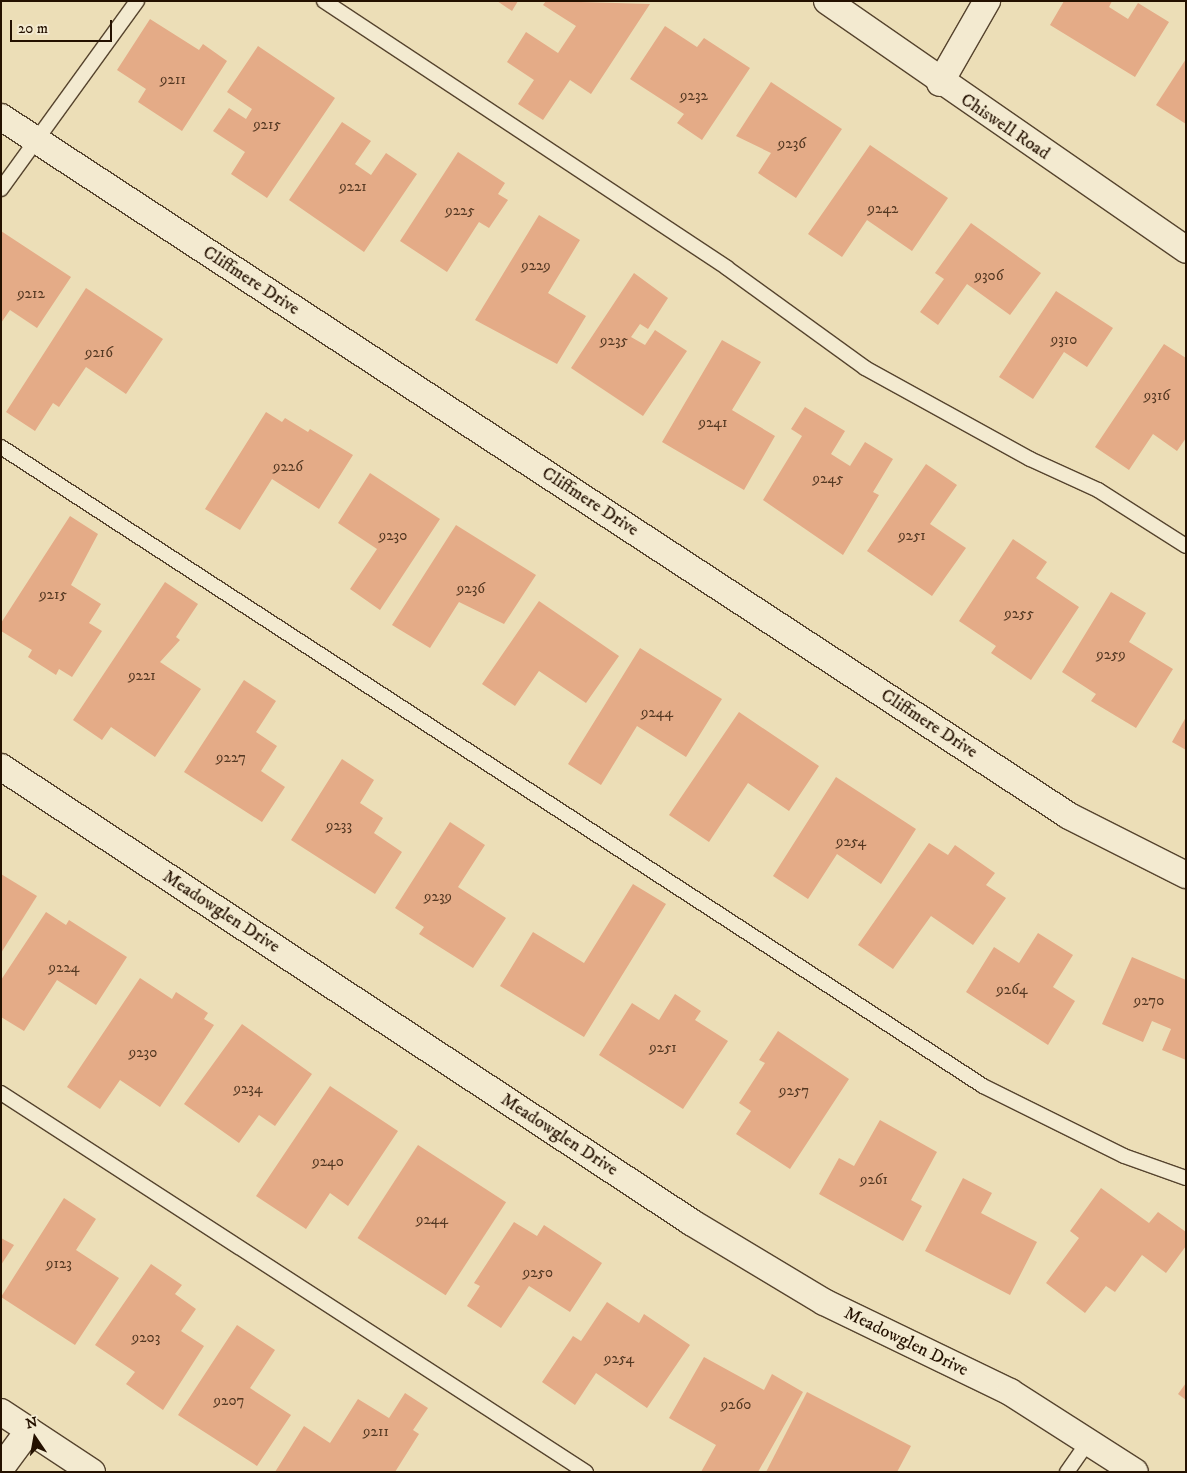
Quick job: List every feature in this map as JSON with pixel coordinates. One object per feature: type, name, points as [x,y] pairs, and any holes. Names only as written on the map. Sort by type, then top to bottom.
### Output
[{"type":"street","points":[[940,83],[987,1]]},
{"type":"street","name":"Chiswell Road","points":[[832,3],[940,83],[1186,250]]},
{"type":"street","name":"Cliffmere Drive","points":[[1,117],[1069,816],[1186,875]]},
{"type":"street","name":"Meadowglen Drive","points":[[1,767],[691,1222],[824,1302],[1010,1392],[1089,1440],[1135,1472]]},
{"type":"street","points":[[1,1412],[92,1472]]},
{"type":"street","points":[[1,1468],[29,1430]]},
{"type":"lane","points":[[1,188],[137,1]]},
{"type":"lane","points":[[324,1],[727,268],[865,368],[1030,459],[1098,490],[1186,546]]},
{"type":"lane","points":[[1,447],[983,1086],[1124,1156],[1186,1178]]},
{"type":"lane","points":[[1,1093],[586,1472]]},
{"type":"lane","points":[[1067,1472],[1089,1440]]},
{"type":"building","points":[[497,1],[518,1],[512,11]]},
{"type":"building","points":[[546,1],[650,4],[591,94],[570,80],[543,120],[518,104],[534,80],[507,62],[526,32],[558,53],[576,26],[543,5]]},
{"type":"building","points":[[1064,1],[1112,1],[1109,7],[1128,19],[1138,3],[1169,22],[1135,77],[1050,25]]},
{"type":"building","points":[[150,19],[199,50],[203,44],[227,61],[182,131],[138,102],[146,89],[117,70]]},
{"type":"building","points":[[665,26],[697,47],[704,38],[750,68],[702,140],[677,123],[684,114],[630,79]]},
{"type":"building","points":[[258,46],[335,98],[267,198],[231,174],[245,152],[213,131],[229,108],[246,119],[252,109],[227,92]]},
{"type":"building","points":[[1186,59],[1186,124],[1156,105]]},
{"type":"building","points":[[771,82],[842,129],[796,198],[758,173],[771,153],[736,136]]},
{"type":"building","points":[[342,122],[371,141],[355,164],[371,175],[386,153],[417,174],[364,252],[289,200]]},
{"type":"building","points":[[870,145],[948,198],[912,251],[867,220],[842,257],[808,234]]},
{"type":"building","points":[[458,152],[505,183],[498,194],[508,200],[489,228],[479,222],[447,272],[400,241]]},
{"type":"building","points":[[539,215],[580,240],[548,293],[586,316],[557,364],[475,320]]},
{"type":"building","points":[[971,223],[1041,273],[1010,315],[967,284],[938,325],[920,312],[944,279],[935,273]]},
{"type":"building","points":[[1,231],[71,277],[37,328],[10,310],[1,323]]},
{"type":"building","points":[[634,273],[668,298],[648,329],[640,324],[631,337],[645,345],[655,330],[687,351],[643,416],[571,368]]},
{"type":"building","points":[[86,288],[163,339],[126,394],[86,367],[59,407],[53,403],[35,431],[6,412]]},
{"type":"building","points":[[1056,291],[1113,328],[1087,367],[1064,352],[1033,399],[999,377]]},
{"type":"building","points":[[722,340],[761,362],[732,410],[775,436],[744,490],[662,442]]},
{"type":"building","points":[[1164,344],[1186,358],[1186,438],[1177,451],[1153,434],[1129,470],[1095,447]]},
{"type":"building","points":[[805,407],[845,431],[831,454],[850,466],[865,442],[893,459],[873,492],[879,495],[843,555],[763,500],[802,436],[791,429]]},
{"type":"building","points":[[266,412],[282,422],[285,418],[308,432],[310,429],[353,455],[319,509],[272,479],[240,530],[205,509]]},
{"type":"building","points":[[926,464],[957,485],[930,524],[966,548],[932,596],[867,551]]},
{"type":"building","points":[[370,473],[440,519],[380,610],[350,589],[377,549],[338,523]]},
{"type":"building","points":[[70,516],[98,534],[71,585],[101,604],[89,623],[102,631],[72,677],[59,669],[56,675],[28,657],[32,650],[1,631],[1,623]]},
{"type":"building","points":[[456,525],[536,575],[504,624],[459,602],[430,648],[392,625]]},
{"type":"building","points":[[1013,539],[1047,562],[1036,578],[1079,607],[1031,680],[991,653],[996,646],[959,621]]},
{"type":"building","points":[[165,582],[198,604],[176,637],[180,640],[160,662],[201,689],[155,757],[111,727],[102,740],[73,720]]},
{"type":"building","points":[[1111,592],[1146,613],[1129,642],[1173,669],[1136,728],[1091,701],[1096,694],[1062,672]]},
{"type":"building","points":[[539,601],[619,656],[586,703],[539,671],[515,706],[482,684]]},
{"type":"building","points":[[640,648],[722,699],[686,757],[637,726],[601,785],[568,764]]},
{"type":"building","points":[[244,680],[276,701],[256,732],[277,746],[261,771],[285,787],[262,822],[184,772]]},
{"type":"building","points":[[739,712],[819,766],[789,811],[748,783],[709,842],[669,815]]},
{"type":"building","points":[[1186,717],[1186,750],[1172,742]]},
{"type":"building","points":[[342,759],[374,780],[360,803],[383,818],[374,833],[402,852],[375,894],[291,840]]},
{"type":"building","points":[[836,777],[916,829],[881,884],[837,854],[808,899],[773,876]]},
{"type":"building","points":[[450,822],[485,845],[458,887],[506,918],[473,968],[419,934],[424,927],[395,908]]},
{"type":"building","points":[[929,843],[948,855],[955,845],[995,873],[986,885],[1006,898],[973,945],[931,916],[893,969],[858,945]]},
{"type":"building","points":[[1,874],[37,896],[1,953]]},
{"type":"building","points":[[633,884],[666,904],[584,1037],[500,986],[533,932],[584,963]]},
{"type":"building","points":[[46,912],[66,925],[69,920],[127,957],[96,1005],[57,980],[24,1031],[1,1017],[1,980]]},
{"type":"building","points":[[1038,933],[1073,955],[1053,987],[1075,1001],[1048,1045],[966,992],[994,947],[1019,963]]},
{"type":"building","points":[[1132,957],[1186,980],[1186,1060],[1162,1050],[1171,1029],[1152,1021],[1143,1042],[1102,1024]]},
{"type":"building","points":[[140,978],[172,999],[176,992],[208,1013],[204,1019],[214,1025],[160,1107],[120,1080],[100,1109],[67,1087]]},
{"type":"building","points":[[675,994],[701,1011],[695,1020],[728,1041],[683,1109],[599,1055],[632,1003],[659,1020]]},
{"type":"building","points":[[242,1024],[312,1074],[275,1126],[259,1115],[239,1143],[184,1104]]},
{"type":"building","points":[[778,1031],[849,1079],[790,1169],[736,1134],[751,1111],[739,1103],[765,1063],[759,1060]]},
{"type":"building","points":[[330,1086],[398,1131],[348,1206],[330,1193],[306,1229],[256,1196]]},
{"type":"building","points":[[880,1120],[937,1152],[911,1200],[922,1206],[903,1241],[819,1194],[839,1158],[854,1166]]},
{"type":"building","points":[[418,1145],[506,1202],[446,1295],[358,1238]]},
{"type":"building","points":[[963,1178],[992,1193],[981,1213],[1037,1242],[1010,1295],[925,1251]]},
{"type":"building","points":[[1101,1188],[1149,1223],[1158,1212],[1186,1232],[1186,1246],[1166,1273],[1142,1255],[1115,1292],[1106,1286],[1085,1313],[1046,1283],[1079,1238],[1070,1231]]},
{"type":"building","points":[[64,1198],[96,1219],[76,1250],[119,1278],[75,1345],[1,1297]]},
{"type":"building","points":[[514,1222],[537,1236],[544,1225],[602,1263],[570,1312],[529,1286],[501,1328],[467,1306],[480,1286],[474,1283]]},
{"type":"building","points":[[1,1238],[14,1245],[1,1265]]},
{"type":"building","points":[[151,1264],[182,1285],[175,1294],[196,1309],[181,1331],[204,1346],[163,1410],[126,1384],[135,1372],[95,1345]]},
{"type":"building","points":[[607,1302],[639,1323],[644,1314],[690,1345],[647,1408],[596,1373],[575,1405],[542,1382],[573,1336],[581,1341]]},
{"type":"building","points":[[237,1325],[275,1350],[250,1388],[291,1415],[257,1466],[178,1415]]},
{"type":"building","points":[[704,1357],[764,1390],[772,1374],[803,1392],[758,1472],[701,1472],[716,1445],[669,1418]]},
{"type":"building","points":[[1186,1383],[1186,1400],[1178,1394]]},
{"type":"building","points":[[807,1392],[911,1446],[897,1472],[766,1472]]},
{"type":"building","points":[[405,1393],[428,1408],[413,1430],[419,1434],[395,1472],[275,1472],[304,1426],[330,1443],[358,1399],[389,1418]]}]
